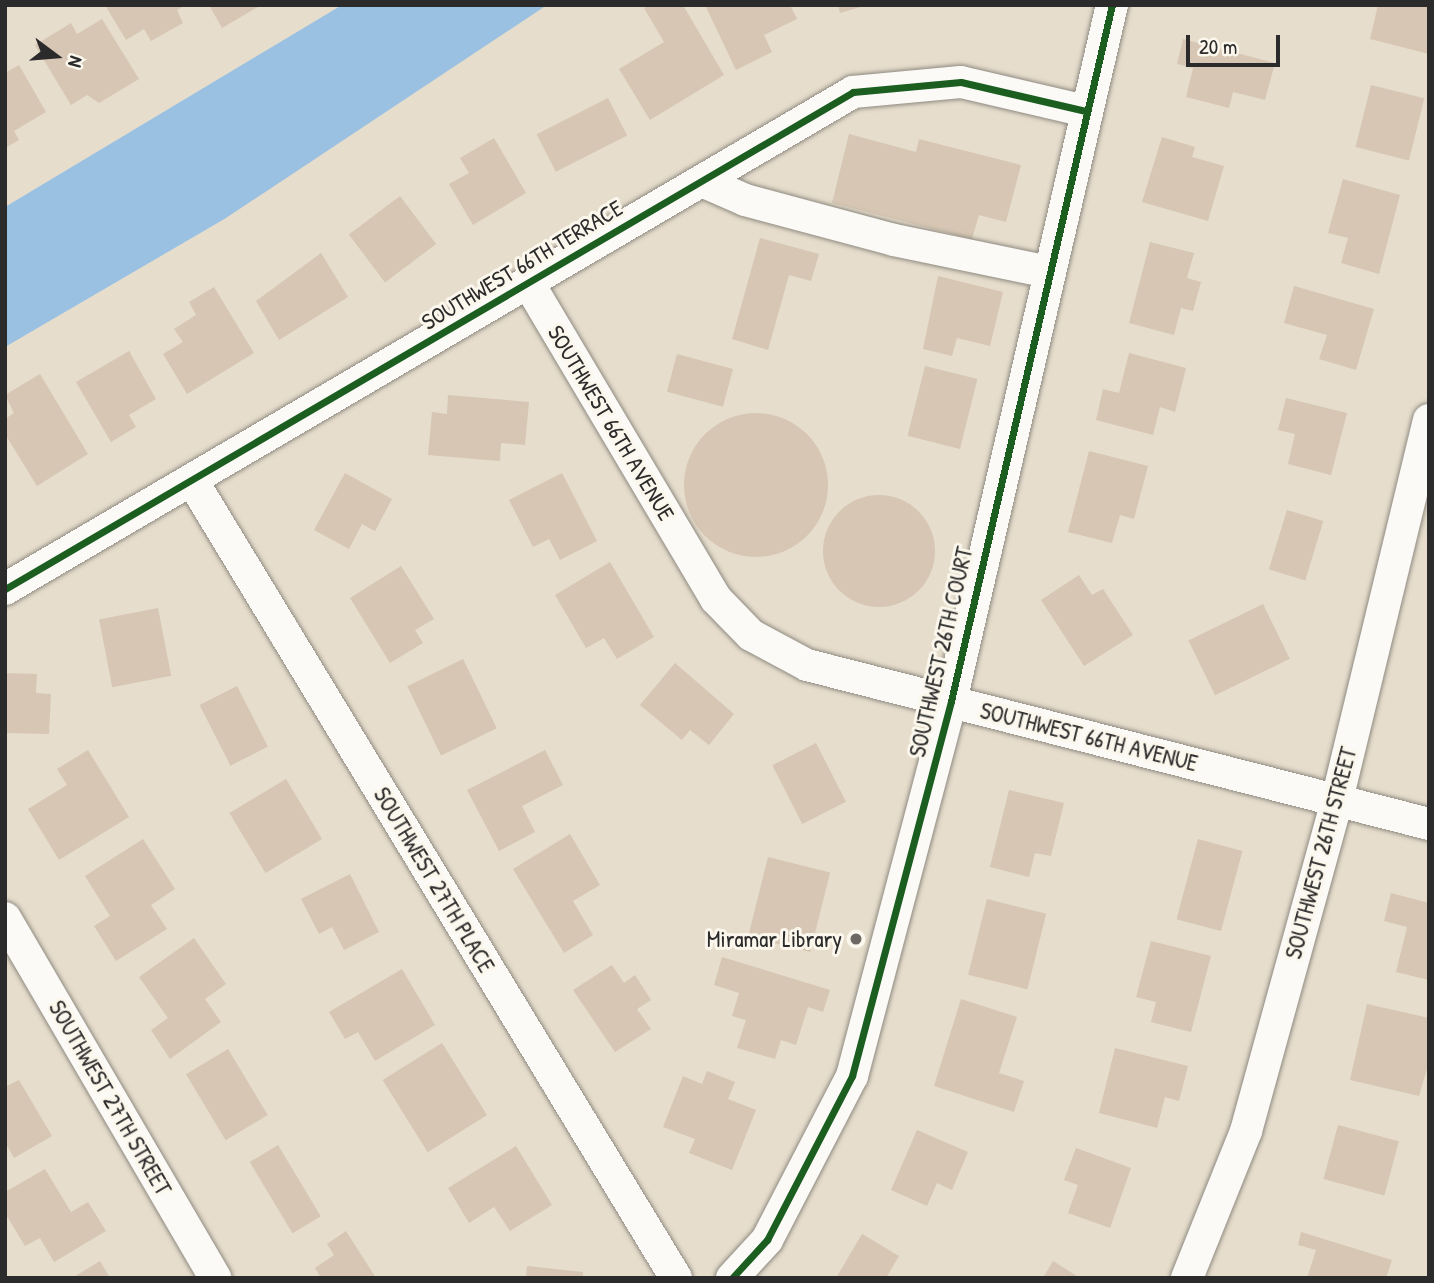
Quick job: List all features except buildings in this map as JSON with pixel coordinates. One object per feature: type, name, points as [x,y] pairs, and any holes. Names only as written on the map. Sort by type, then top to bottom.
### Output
[{"type":"street","name":"SOUTHWEST 26TH COURT","points":[[732,1278],[767,1240],[852,1076],[951,701],[1112,5]]},
{"type":"street","name":"SOUTHWEST 66TH TERRACE","points":[[5,589],[193,482],[853,92],[961,82],[1086,111]]},
{"type":"street","points":[[702,181],[745,200],[894,240],[1049,272]]},
{"type":"street","name":"SOUTHWEST 66TH AVENUE","points":[[529,284],[716,599],[751,635],[807,665],[1429,824]]},
{"type":"street","name":"SOUTHWEST 26TH STREET","points":[[1187,1278],[1246,1131],[1337,800],[1429,420]]},
{"type":"street","name":"SOUTHWEST 27TH PLACE","points":[[193,482],[676,1278]]},
{"type":"street","name":"SOUTHWEST 27TH STREET","points":[[5,918],[215,1278]]},
{"type":"water","points":[[342,5],[547,5],[226,218],[5,347],[5,207]]},
{"type":"cycle path","points":[[732,1278],[767,1240],[852,1076],[951,701],[1112,5]]},
{"type":"cycle path","points":[[5,589],[853,92],[961,82],[1086,111]]},
{"type":"place","name":"Miramar Library","points":[[856,939]]}]
